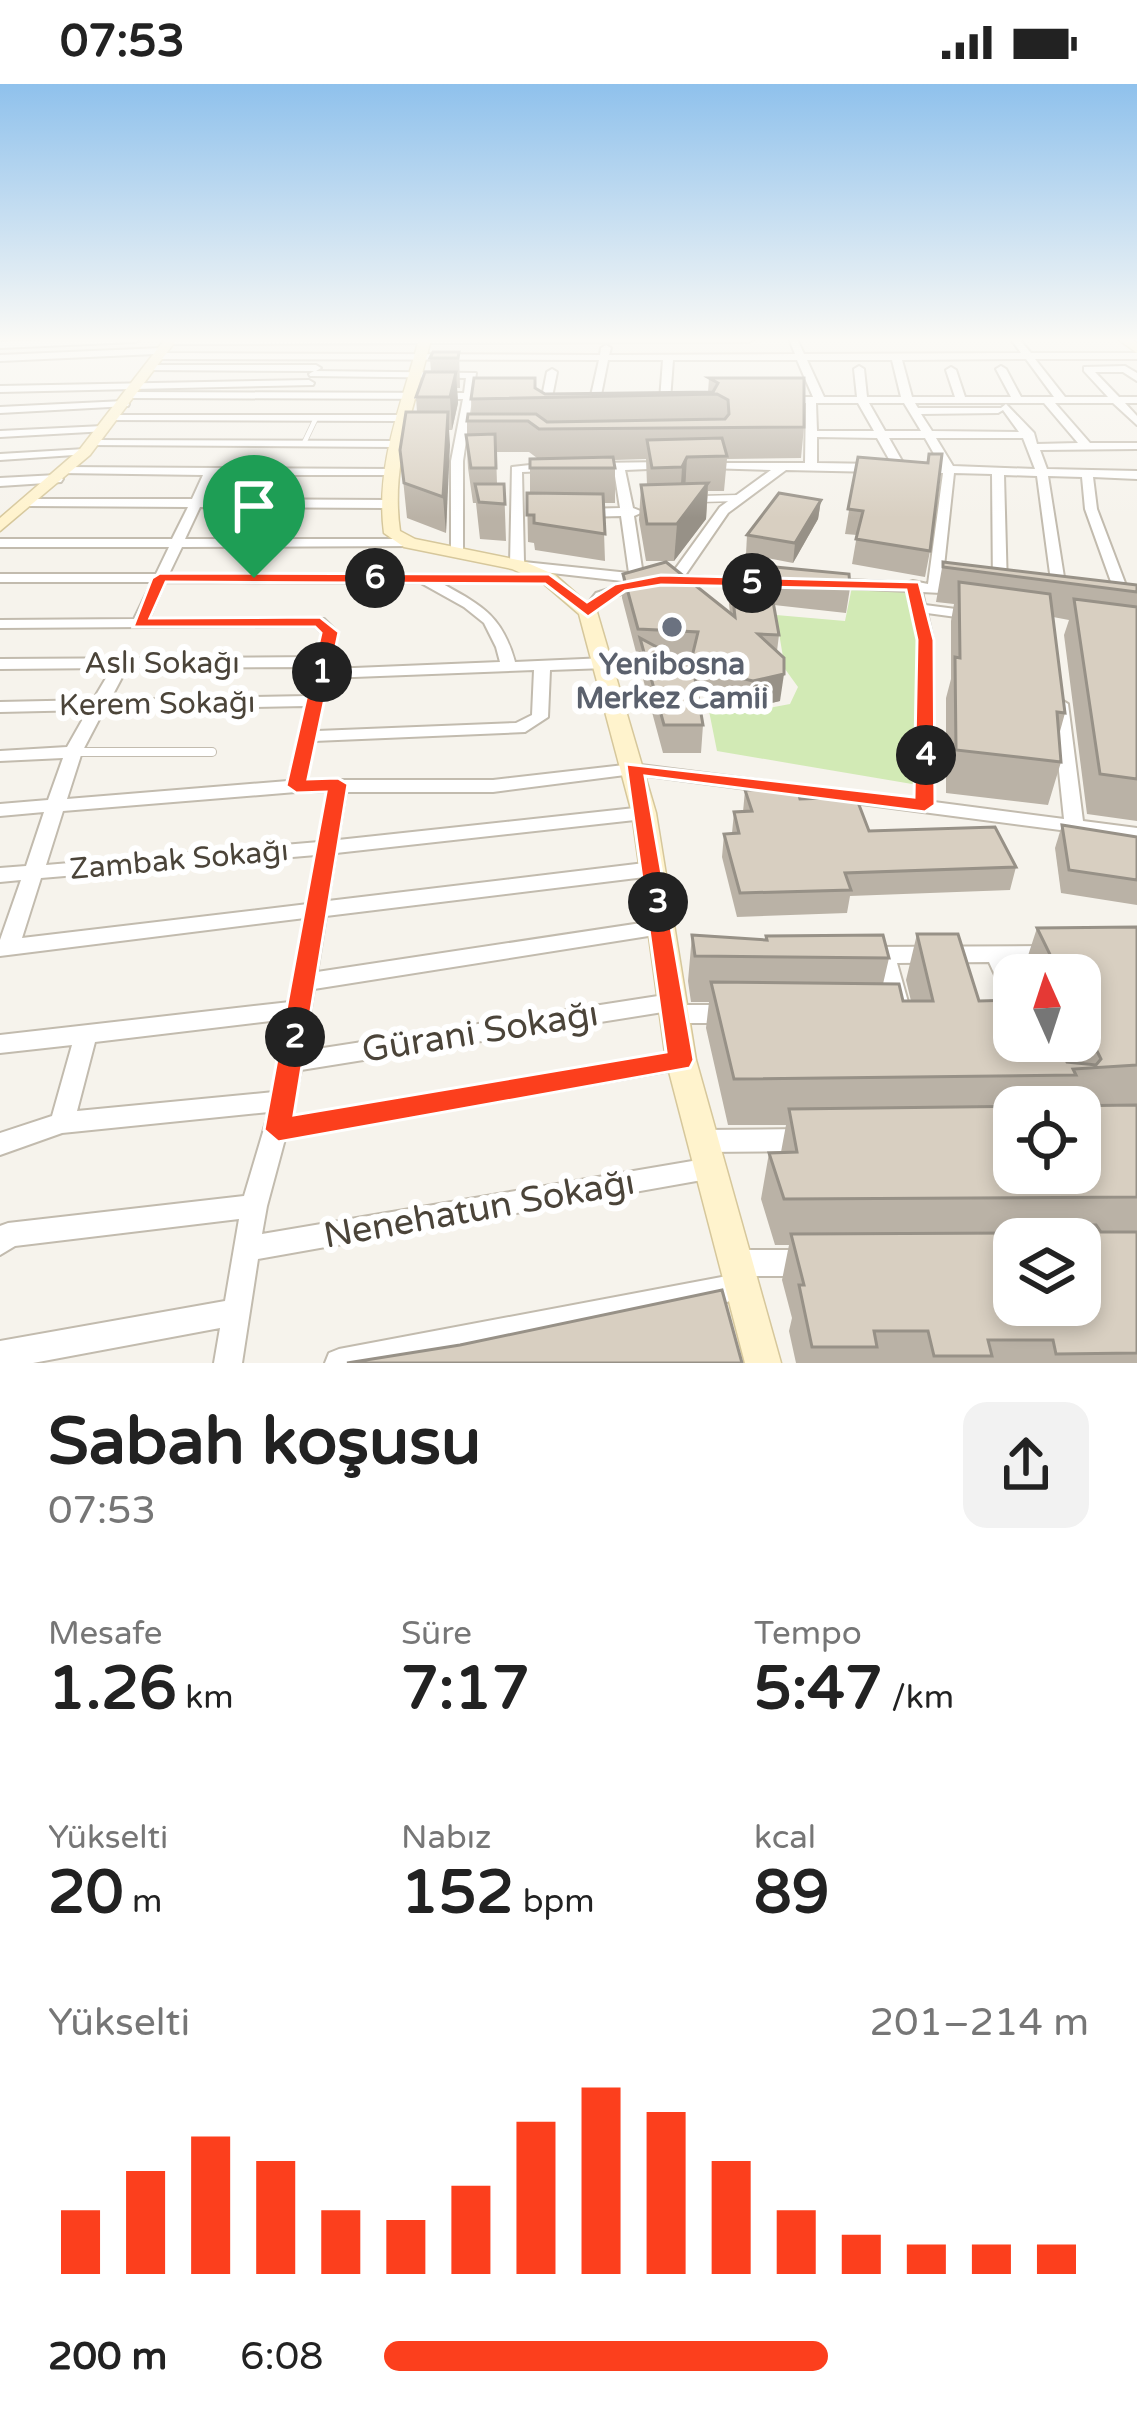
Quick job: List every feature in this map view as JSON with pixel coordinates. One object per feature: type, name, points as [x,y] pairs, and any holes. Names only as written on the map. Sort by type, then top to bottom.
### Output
[{"type":"main road","points":[[0,526],[61,475],[127,399]]},
{"type":"main road","points":[[409,399],[388,472],[386,504],[392,533],[410,543],[517,566],[549,579],[588,612],[606,663],[644,813],[661,927],[674,955],[672,1008],[681,1060],[763,1363]]},
{"type":"street","points":[[0,410],[40,399]]},
{"type":"street","points":[[0,434],[108,423],[316,418],[382,399]]},
{"type":"street","points":[[0,457],[88,447],[304,443],[394,399]]},
{"type":"street","points":[[458,553],[457,461],[468,399]]},
{"type":"street","points":[[474,399],[486,400]]},
{"type":"street","points":[[909,399],[949,469],[935,587]]},
{"type":"street","points":[[911,405],[961,399],[1007,402]]},
{"type":"street","points":[[1006,399],[1045,472],[1048,530],[1061,603]]},
{"type":"street","points":[[1046,399],[1086,446]]},
{"type":"street","points":[[523,400],[561,400]]},
{"type":"street","points":[[544,400],[547,451]]},
{"type":"street","points":[[578,400],[618,400]]},
{"type":"street","points":[[641,400],[685,400]]},
{"type":"street","points":[[769,400],[911,405],[1137,400]]},
{"type":"street","points":[[811,467],[815,400]]},
{"type":"street","points":[[862,400],[899,468]]},
{"type":"street","points":[[1112,400],[1137,422]]},
{"type":"street","points":[[545,416],[568,416]]},
{"type":"street","points":[[811,434],[928,434],[1137,446]]},
{"type":"street","points":[[439,437],[481,437]]},
{"type":"street","points":[[718,443],[724,464]]},
{"type":"street","points":[[496,460],[515,464],[547,451],[619,467],[724,464],[1137,475]]},
{"type":"street","points":[[457,461],[476,460]]},
{"type":"street","points":[[515,464],[517,484],[510,512],[517,566],[661,580],[766,583]]},
{"type":"street","points":[[588,612],[601,596],[620,587],[661,580],[681,571],[724,510],[785,465]]},
{"type":"street","points":[[619,467],[637,578]]},
{"type":"street","points":[[0,482],[61,475],[211,471],[388,472]]},
{"type":"street","points":[[139,624],[211,471]]},
{"type":"street","points":[[998,471],[1000,595]]},
{"type":"street","points":[[1087,473],[1091,509],[1133,612],[1107,609]]},
{"type":"street","points":[[560,513],[580,498],[622,483]]},
{"type":"street","points":[[517,484],[538,484]]},
{"type":"street","points":[[580,498],[627,512],[646,512]]},
{"type":"street","points":[[0,511],[25,506],[386,504]]},
{"type":"street","points":[[686,505],[724,510]]},
{"type":"street","points":[[456,512],[473,511]]},
{"type":"street","points":[[510,512],[538,512]]},
{"type":"street","points":[[0,543],[410,543]]},
{"type":"street","points":[[347,578],[358,545]]},
{"type":"street","points":[[0,578],[549,579]]},
{"type":"street","points":[[422,578],[488,616],[501,629],[508,667]]},
{"type":"street","points":[[808,584],[914,585],[1020,598]]},
{"type":"street","points":[[914,585],[926,640],[925,805]]},
{"type":"street","points":[[1041,600],[1084,606]]},
{"type":"street","points":[[918,608],[985,617]]},
{"type":"street","points":[[0,624],[320,622],[330,632],[296,786]]},
{"type":"street","name":"Aslı Sokağı","points":[[0,664],[322,668],[606,663]]},
{"type":"street","points":[[122,664],[73,752],[4,948],[653,869]]},
{"type":"street","points":[[308,736],[519,728],[540,717],[542,665]]},
{"type":"street","points":[[1059,692],[1074,826]]},
{"type":"street","name":"Kerem Sokağı","points":[[0,706],[315,701]]},
{"type":"street","points":[[0,756],[73,752]]},
{"type":"street","points":[[0,810],[296,786],[493,786],[633,769],[1137,834]]},
{"type":"street","points":[[228,1363],[254,1206],[284,1101],[338,784]]},
{"type":"street","name":"Zambak Sokağı","points":[[0,875],[327,848],[644,813]]},
{"type":"street","points":[[305,982],[661,927]]},
{"type":"street","points":[[841,955],[993,955]]},
{"type":"street","points":[[881,1018],[898,1007],[885,955]]},
{"type":"street","name":"Gürani Sokağı","points":[[289,1063],[672,1008],[761,1014]]},
{"type":"street","points":[[0,1044],[301,1010]]},
{"type":"street","points":[[62,1123],[86,1035]]},
{"type":"street","points":[[278,1130],[681,1060]]},
{"type":"street","points":[[0,1144],[20,1142],[62,1123],[284,1101]]},
{"type":"street","points":[[703,1141],[822,1140]]},
{"type":"street","name":"Nenehatun Sokağı","points":[[247,1249],[710,1169]]},
{"type":"street","points":[[0,1243],[8,1234],[254,1206]]},
{"type":"street","points":[[339,1363],[738,1275],[828,1262]]},
{"type":"street","points":[[0,1354],[236,1312]]},
{"type":"lane","points":[[304,443],[316,418]]},
{"type":"lane","points":[[686,505],[739,497]]},
{"type":"lane","points":[[73,752],[212,752]]},
{"type":"green space","points":[[852,587],[907,589],[917,639],[918,785],[717,751],[707,701],[758,710],[790,704],[798,687],[785,669],[776,615],[845,621]]},
{"type":"building","points":[[804,399],[804,427],[539,429],[528,421],[467,421],[468,414],[536,414],[547,422],[725,419],[728,400]]},
{"type":"building","points":[[406,412],[448,412],[443,497],[404,483],[400,450]]},
{"type":"building","points":[[495,434],[496,468],[471,468],[466,435]]},
{"type":"building","points":[[722,438],[727,456],[687,457],[682,467],[652,468],[647,440]]},
{"type":"building","points":[[929,454],[942,454],[930,551],[856,539],[863,511],[848,509],[858,457],[928,463]]},
{"type":"building","points":[[613,457],[615,468],[530,468],[530,459]]},
{"type":"building","points":[[708,483],[677,524],[647,524],[641,485]]},
{"type":"building","points":[[475,484],[504,484],[505,504],[479,502]]},
{"type":"building","points":[[527,493],[603,494],[605,534],[534,523],[534,515],[527,515]]},
{"type":"building","points":[[779,493],[821,500],[795,543],[747,535]]},
{"type":"building","points":[[666,562],[735,617],[730,571],[764,571],[764,566],[849,574],[850,588],[769,579],[779,635],[758,634],[784,658],[784,674],[753,681],[693,667],[703,725],[664,725],[640,638],[690,665],[698,632],[638,629],[623,574]]},
{"type":"building","points":[[943,562],[1137,585],[1137,592],[943,567]]},
{"type":"building","points":[[959,582],[1050,594],[1065,713],[1057,712],[1061,762],[956,750]]},
{"type":"building","points":[[1074,599],[1137,607],[1137,779],[1100,774]]},
{"type":"building","points":[[797,788],[800,799],[856,797],[869,831],[995,827],[1016,867],[845,873],[851,890],[740,893],[724,834],[739,833],[734,812],[752,811],[745,790]]},
{"type":"building","points":[[1062,825],[1137,837],[1137,880],[1069,870]]},
{"type":"building","points":[[1137,927],[1137,1065],[1073,1069],[1076,1075],[734,1079],[711,982],[899,984],[903,1001],[933,1001],[917,934],[958,934],[979,1001],[993,1001],[993,1062],[1096,1065],[1101,1062],[1101,954],[1050,954],[1037,928]]},
{"type":"building","points":[[692,935],[767,940],[766,936],[883,935],[889,958],[695,956]]},
{"type":"building","points":[[1101,1105],[1137,1105],[1137,1197],[784,1199],[769,1153],[797,1152],[789,1109],[993,1107],[993,1194],[1101,1194]]},
{"type":"building","points":[[1101,1232],[1137,1232],[1137,1353],[1056,1354],[1053,1340],[988,1340],[992,1356],[934,1356],[928,1331],[874,1331],[877,1347],[812,1347],[791,1234],[993,1233],[993,1326],[1101,1326]]},
{"type":"building","points":[[722,1290],[742,1363],[347,1363],[460,1345]]},
{"type":"place","name":"Yenibosna Merkez Camii","points":[[672,627]]},
{"type":"route","points":[[160,578],[254,578],[549,579],[588,612],[601,596],[620,587],[661,580],[914,585],[926,640],[925,805],[633,769],[644,813],[681,1060],[278,1130],[338,784],[296,786],[330,632],[320,622],[139,624],[160,578]]}]
